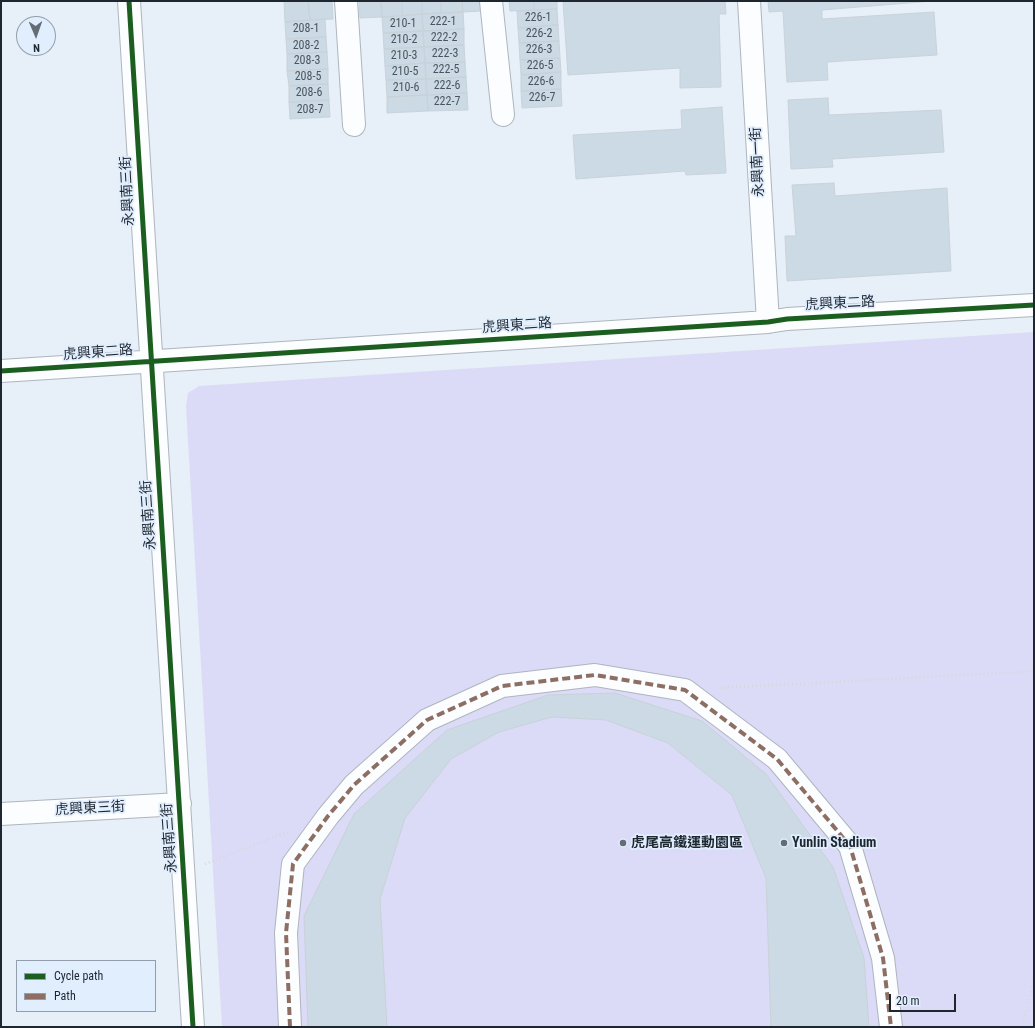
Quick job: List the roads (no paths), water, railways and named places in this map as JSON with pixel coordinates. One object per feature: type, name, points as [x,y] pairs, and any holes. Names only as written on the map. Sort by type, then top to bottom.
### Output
[{"type":"street","name":"永興南三街","points":[[129,1],[194,1027]]},
{"type":"street","points":[[346,1],[354,125]]},
{"type":"street","points":[[491,1],[503,115]]},
{"type":"street","name":"永興南一街","points":[[749,1],[768,322]]},
{"type":"street","name":"虎興東二路","points":[[1,371],[768,322],[787,319],[1034,305]]},
{"type":"street","points":[[290,1027],[286,933],[293,864],[328,816],[354,785],[427,720],[502,686],[595,675],[685,690],[776,759],[850,846],[883,958],[891,1027]]},
{"type":"street","name":"虎興東三街","points":[[1,814],[180,804]]},
{"type":"place","name":"虎尾高鐵運動園區","points":[[623,843]]},
{"type":"place","name":"Yunlin Stadium","points":[[784,843]]}]
